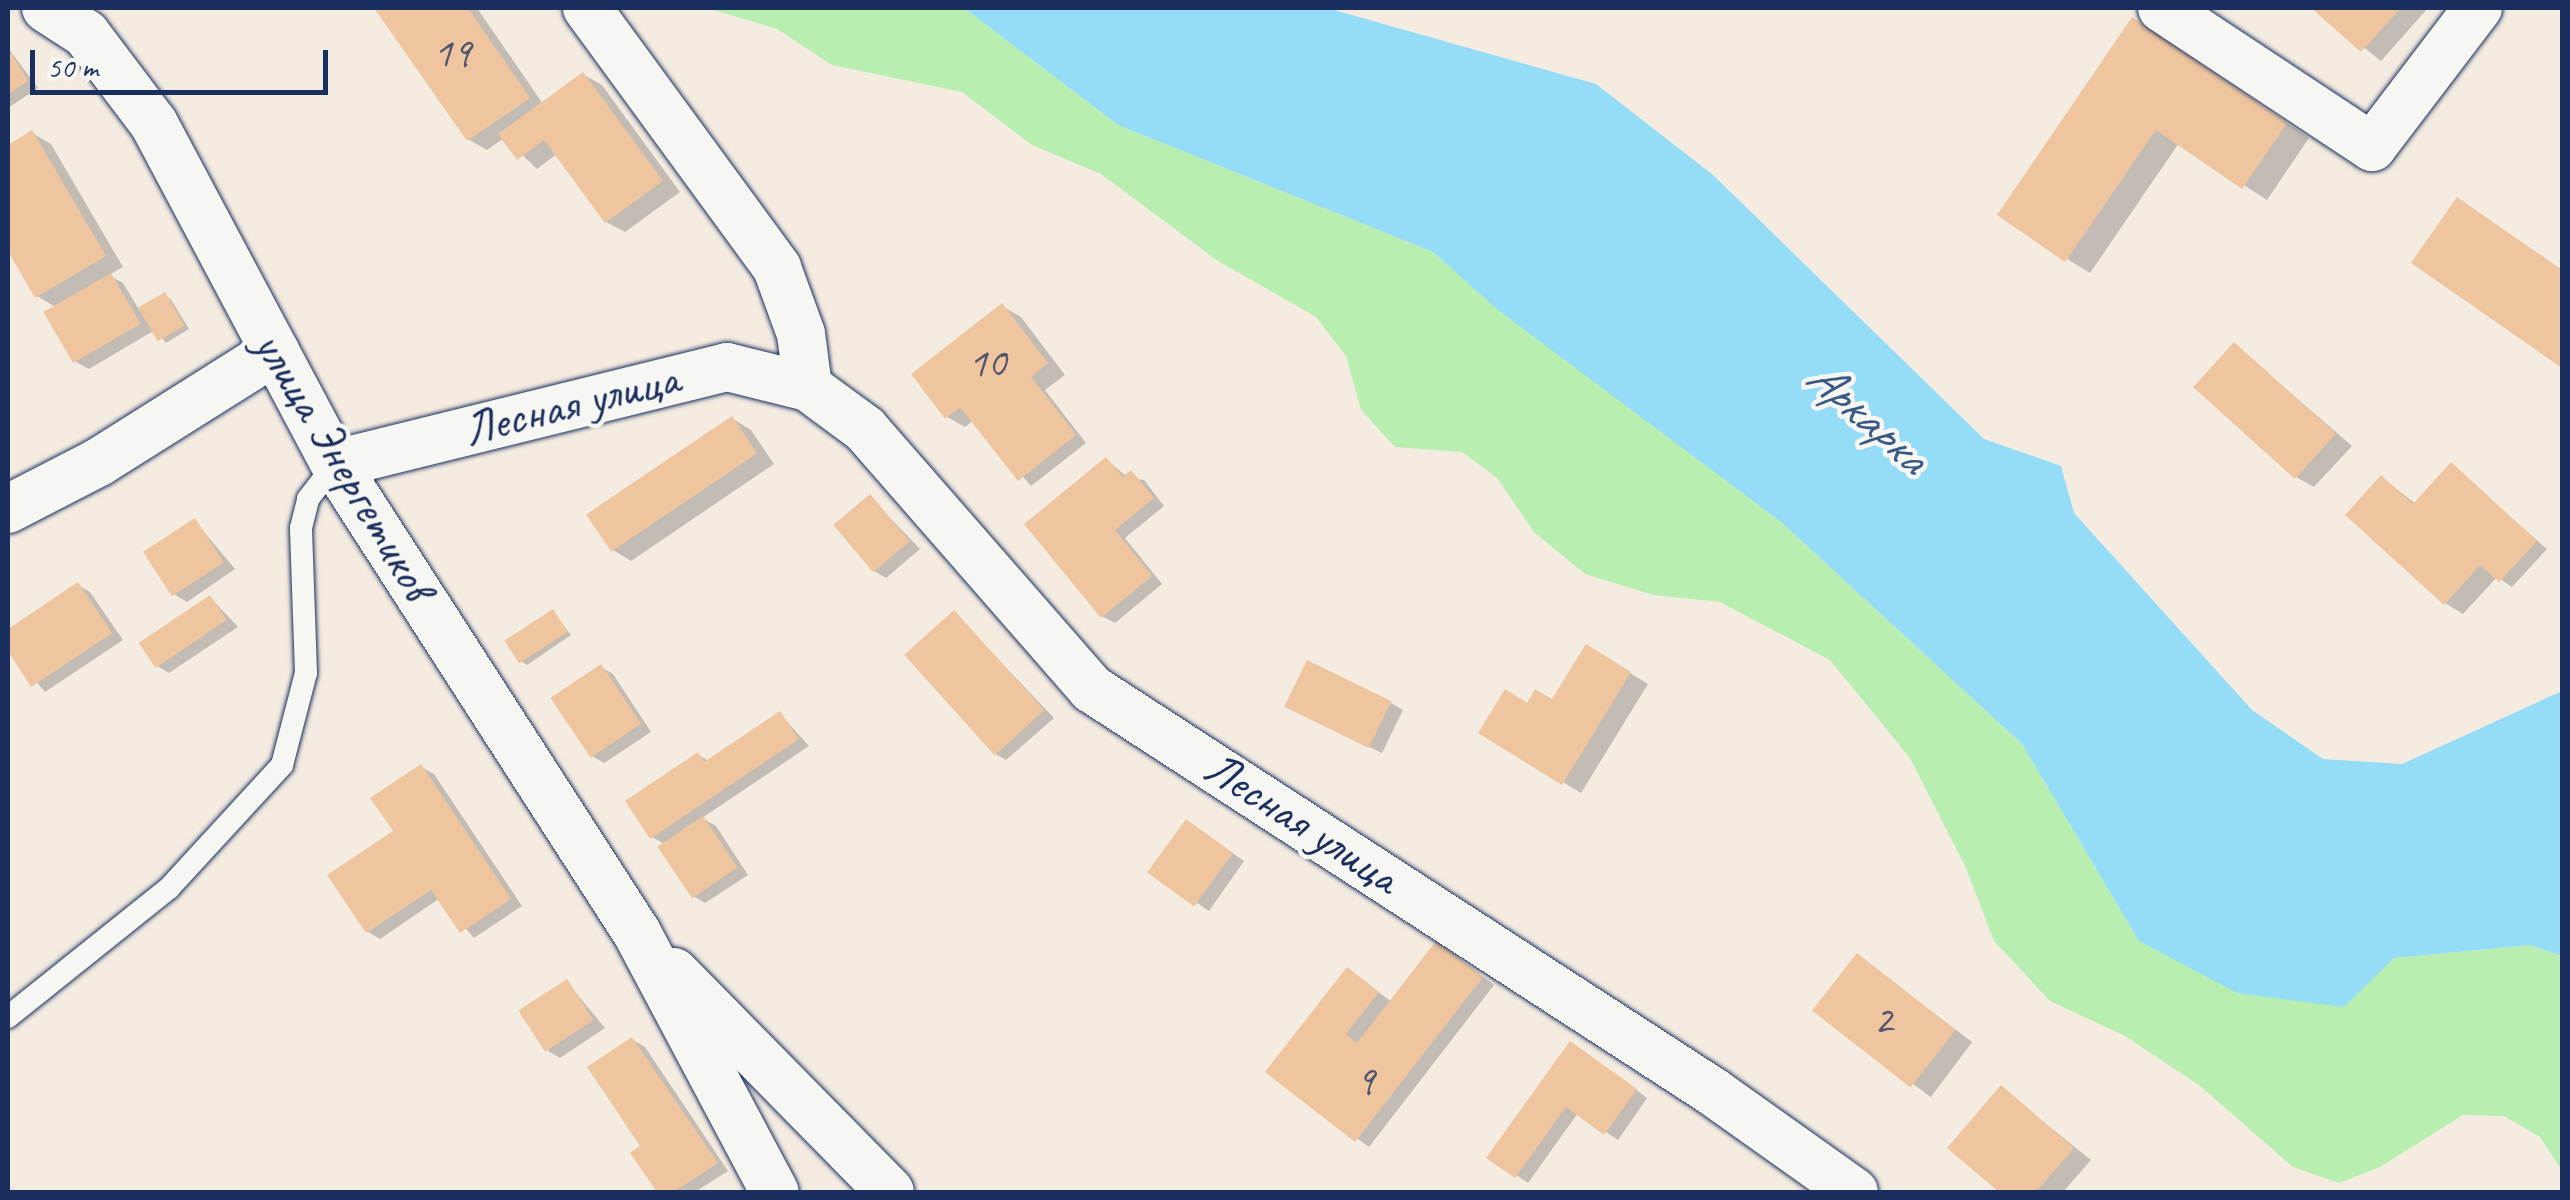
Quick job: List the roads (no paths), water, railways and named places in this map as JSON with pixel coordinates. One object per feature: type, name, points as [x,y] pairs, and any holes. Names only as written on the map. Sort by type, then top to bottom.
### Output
[{"type":"street","name":"улица Энергетиков","points":[[46,8],[86,34],[154,124],[336,464],[637,934],[775,1192]]},
{"type":"street","points":[[587,8],[777,268],[801,334],[808,387]]},
{"type":"street","points":[[2189,14],[2372,147],[2478,8]]},
{"type":"street","points":[[8,509],[99,462],[275,352]]},
{"type":"street","name":"Лесная улица","points":[[336,464],[727,367],[808,387],[865,429],[1092,689],[1712,1091],[1854,1192]]},
{"type":"street","name":"улица Энергетиков","points":[[637,934],[890,1192]]},
{"type":"lane","points":[[8,1017],[169,888],[282,765],[306,673],[302,528],[308,500],[336,464]]},
{"type":"water","name":"Аркарка","points":[[964,8],[1327,8],[1596,84],[1713,175],[1984,439],[2061,466],[2074,513],[2252,710],[2323,759],[2402,764],[2562,691],[2562,956],[2530,945],[2394,958],[2344,1007],[2237,993],[2139,941],[2022,744],[1781,522],[1498,310],[1433,252],[1118,125]]}]
